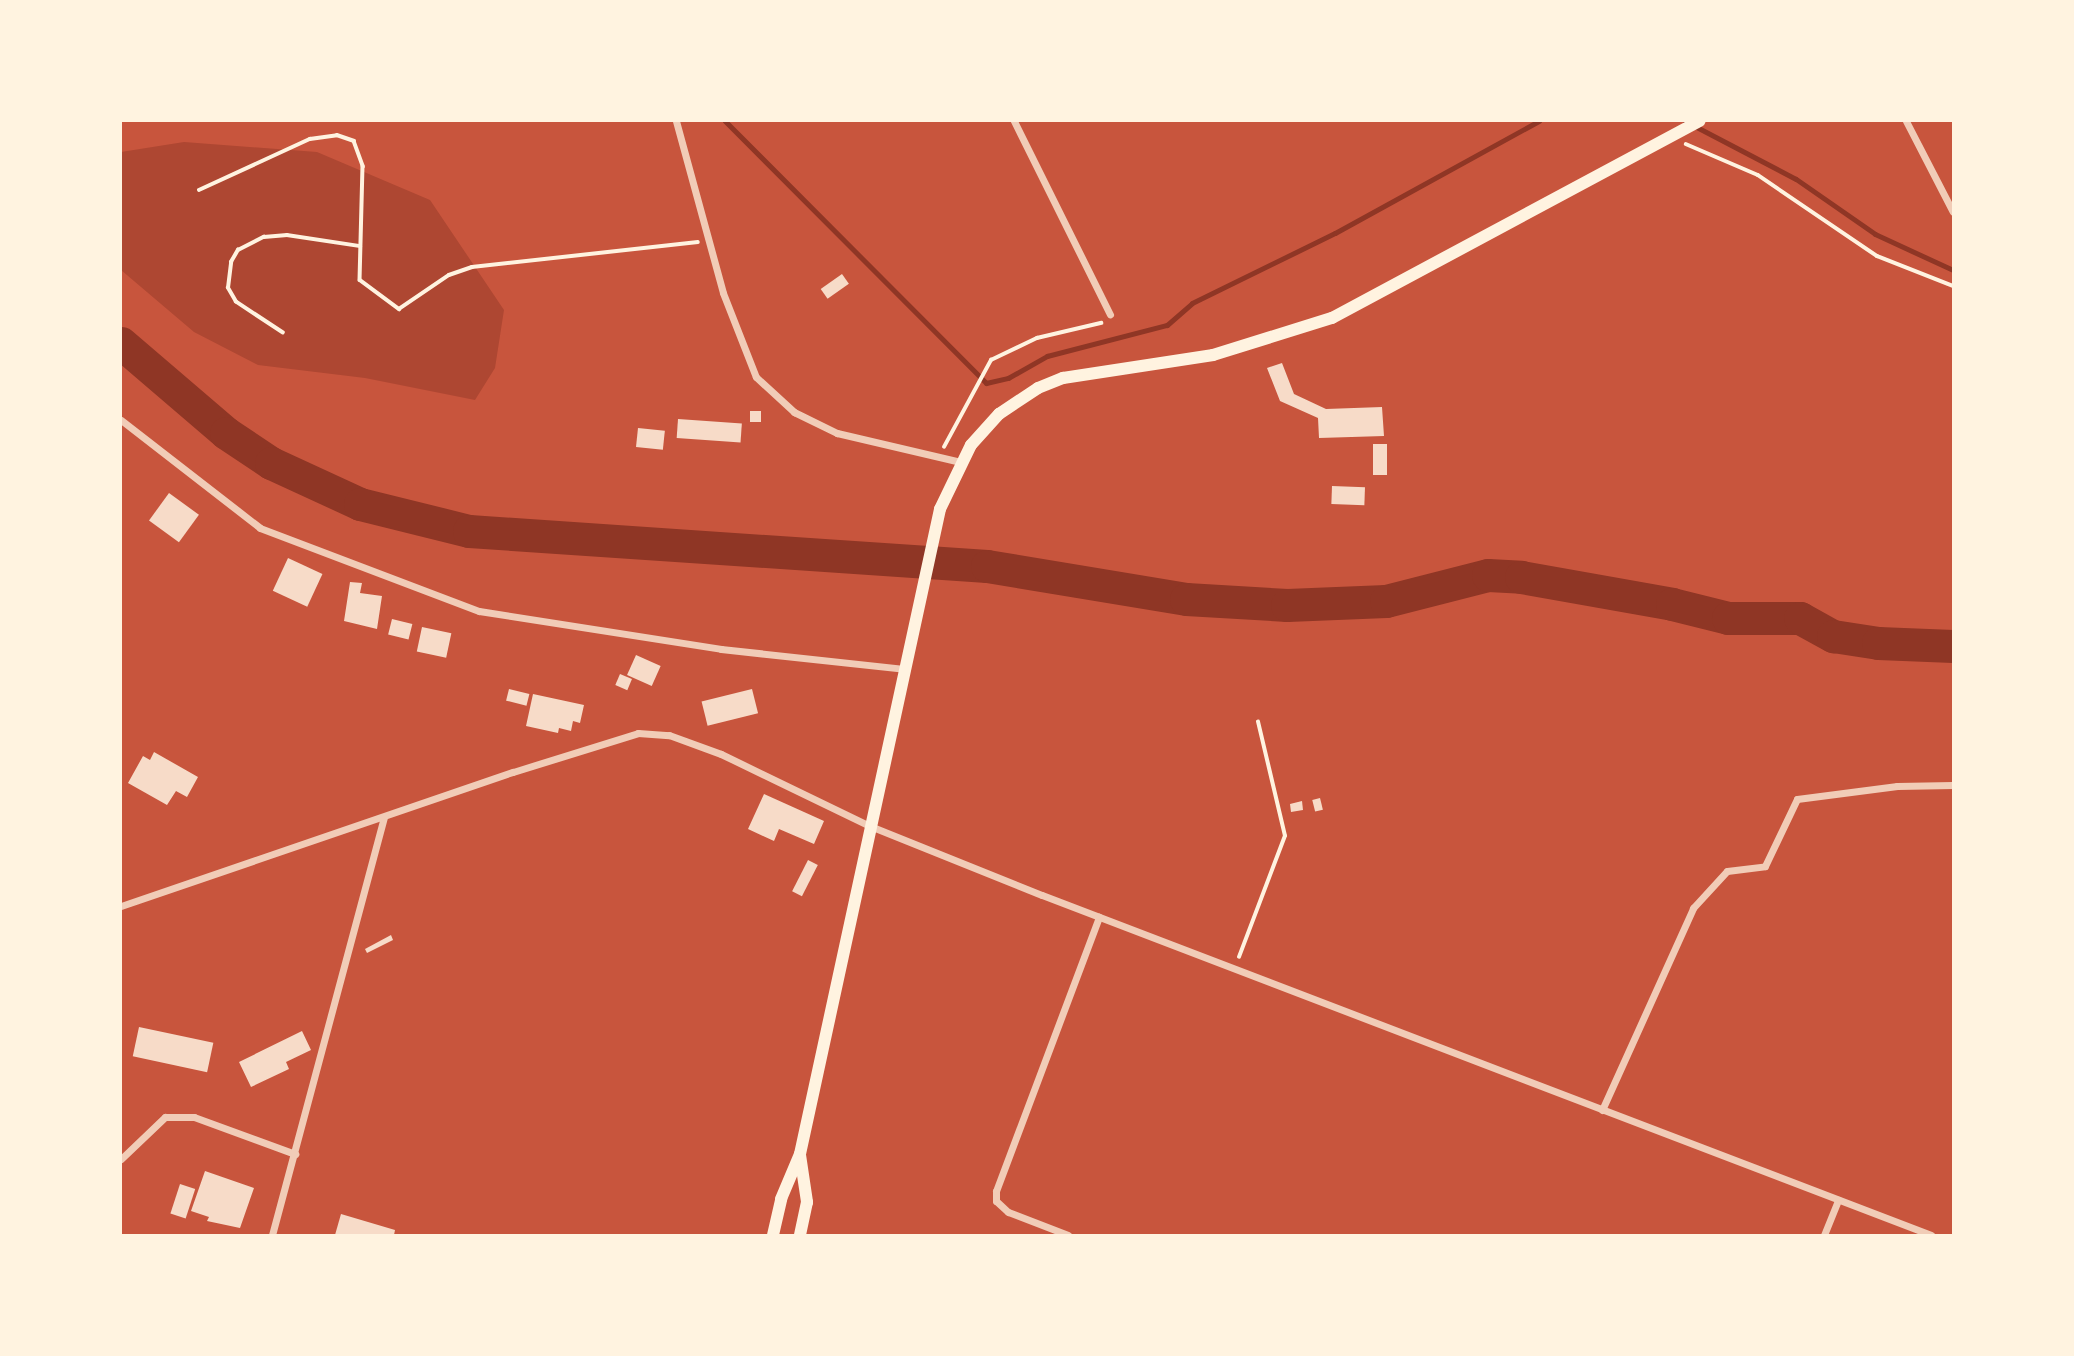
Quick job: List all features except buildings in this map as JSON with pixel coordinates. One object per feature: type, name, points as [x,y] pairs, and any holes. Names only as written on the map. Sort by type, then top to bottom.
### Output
[{"type":"main road","points":[[773,1235],[781,1199],[800,1154],[940,509],[961,462],[999,414],[1038,388],[1084,371],[1213,355],[1303,330],[1381,294],[1699,121]]},
{"type":"main road","points":[[800,1154],[807,1202],[800,1235]]},
{"type":"street","points":[[676,121],[741,345],[756,377],[794,412],[837,433],[961,462]]},
{"type":"street","points":[[1014,121],[1110,314]]},
{"type":"street","points":[[1906,121],[1953,212]]},
{"type":"street","points":[[121,420],[260,528],[479,611],[721,649],[904,669]]},
{"type":"street","points":[[121,906],[513,772],[654,732],[721,754],[870,826],[1099,917],[1931,1235]]},
{"type":"street","points":[[1602,1110],[1693,908],[1722,874],[1765,866],[1797,799],[1897,786],[1953,785]]},
{"type":"street","points":[[272,1235],[384,817]]},
{"type":"street","points":[[1068,1235],[1002,1209],[996,1201],[996,1191],[1099,917]]},
{"type":"street","points":[[121,1159],[165,1117],[194,1117],[295,1154]]},
{"type":"street","points":[[1824,1235],[1838,1200]]},
{"type":"path","points":[[1674,134],[1688,145],[1782,189],[1877,256],[1953,286]]},
{"type":"path","points":[[199,190],[310,139],[346,138],[354,141],[363,166],[360,280],[400,309],[449,275],[472,267],[710,240]]},
{"type":"path","points":[[283,333],[244,309],[228,288],[231,262],[238,250],[264,237],[287,235],[360,246]]},
{"type":"path","points":[[940,455],[991,360],[1037,338],[1090,328],[1110,314]]},
{"type":"path","points":[[1234,969],[1285,836],[1258,722]]},
{"type":"shaded area","points":[[184,142],[317,152],[430,200],[504,310],[495,368],[475,400],[365,378],[258,365],[194,332],[121,270],[121,152]]},
{"type":"waterway","points":[[725,121],[986,383],[1008,378],[1047,356],[1167,325],[1192,303],[1335,233],[1539,121]]},
{"type":"waterway","points":[[1685,121],[1796,179],[1875,234],[1953,270]]},
{"type":"waterway","points":[[121,343],[226,433],[271,463],[360,504],[469,531],[987,566],[1186,599],[1287,605],[1386,601],[1488,575],[1521,577],[1672,604],[1728,618],[1800,618],[1833,636],[1878,643],[1953,646]]}]
